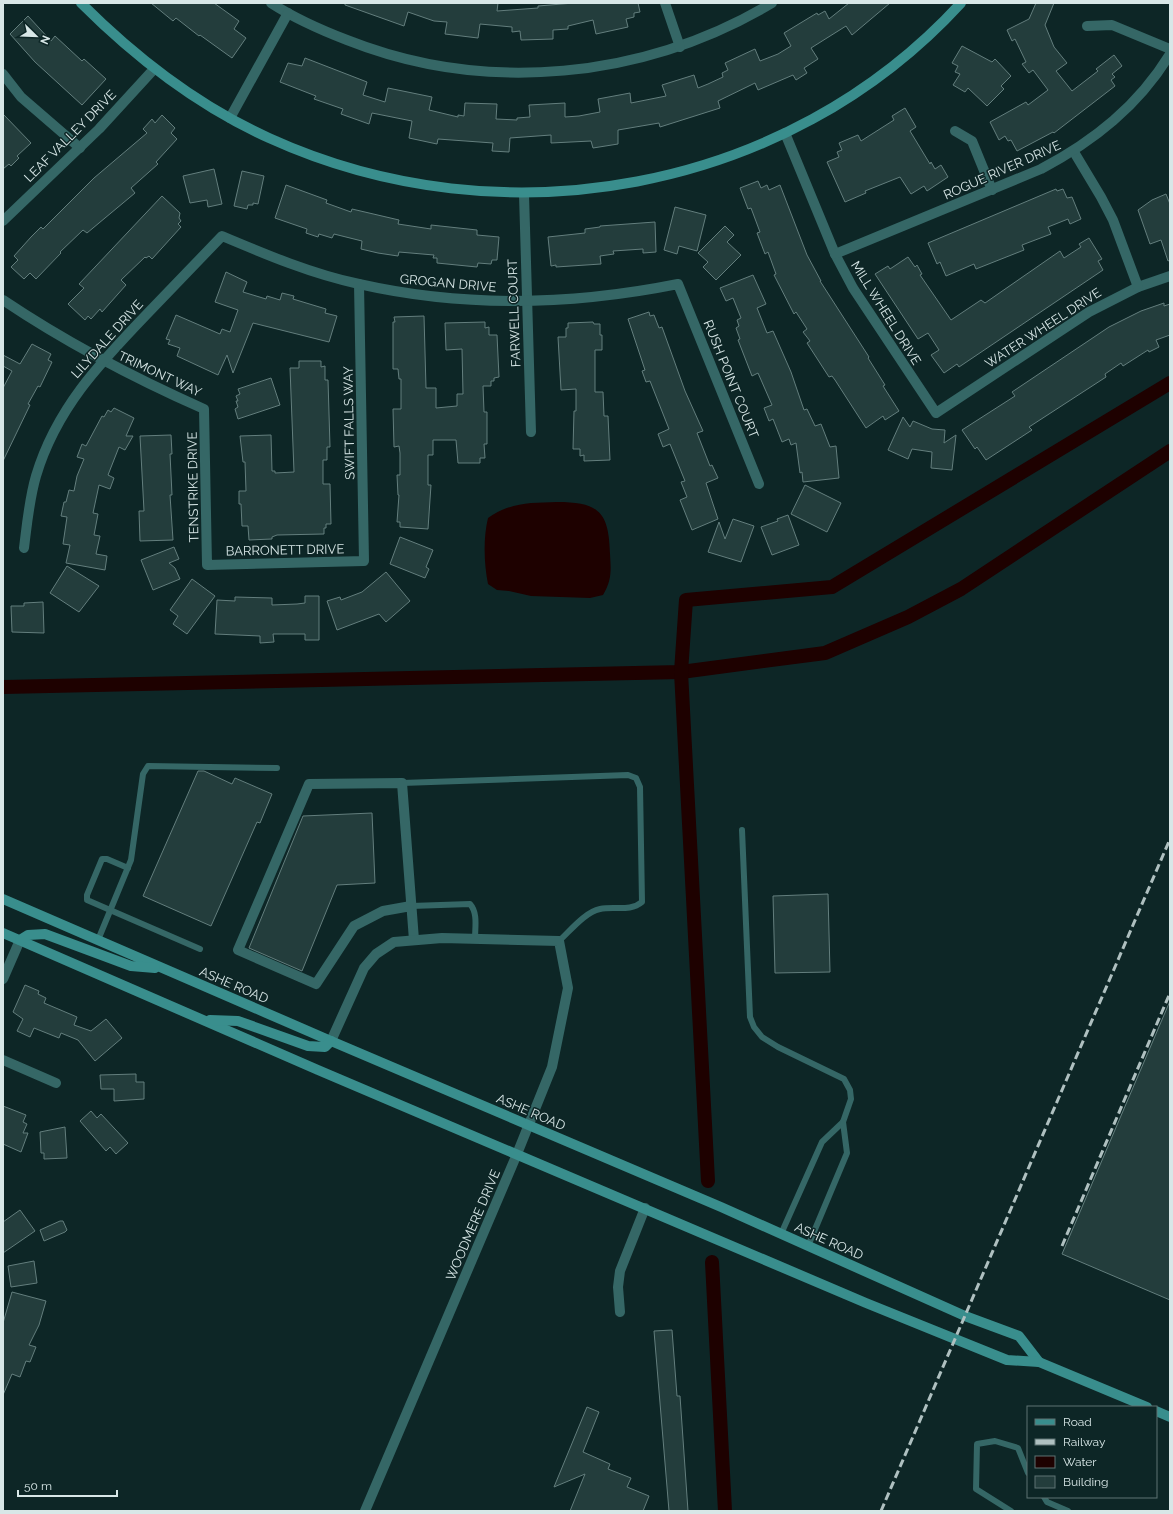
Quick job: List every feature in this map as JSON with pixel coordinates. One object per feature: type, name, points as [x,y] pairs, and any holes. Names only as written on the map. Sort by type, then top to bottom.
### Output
[{"type":"street","points":[[81,3],[110,32],[154,69],[193,97],[268,138],[306,154],[346,168],[387,178],[439,188],[524,194],[572,191],[648,180],[690,170],[737,154],[785,133],[825,112],[886,71],[919,45],[961,3]]},
{"type":"street","points":[[271,3],[326,32],[365,47],[430,64],[472,71],[506,73],[548,72],[590,68],[632,61],[680,47],[712,35],[772,3]]},
{"type":"street","points":[[665,3],[680,47]]},
{"type":"street","points":[[230,118],[288,13]]},
{"type":"street","points":[[1087,26],[1112,25],[1170,49]]},
{"type":"street","name":"ROGUE RIVER DRIVE","points":[[835,254],[992,190],[1041,169],[1074,152],[1120,116],[1146,89],[1170,54]]},
{"type":"street","name":"LEAF VALLEY DRIVE","points":[[3,221],[80,148],[154,69]]},
{"type":"street","points":[[3,74],[21,97],[80,148]]},
{"type":"street","points":[[955,132],[972,141],[992,190]]},
{"type":"street","name":"MILL WHEEL DRIVE","points":[[785,133],[835,254],[853,288],[936,413]]},
{"type":"street","points":[[1074,152],[1113,220],[1138,287]]},
{"type":"street","name":"FARWELL COURT","points":[[524,194],[531,432]]},
{"type":"street","name":"GROGAN DRIVE","points":[[222,236],[281,260],[359,284],[394,291],[452,298],[527,301],[601,297],[678,284]]},
{"type":"street","name":"LILYDALE DRIVE","points":[[24,548],[29,507],[36,476],[47,446],[60,418],[77,392],[102,360],[222,236]]},
{"type":"street","name":"WATER WHEEL DRIVE","points":[[936,413],[1089,312],[1138,287],[1170,276]]},
{"type":"street","name":"SWIFT FALLS WAY","points":[[359,284],[364,561]]},
{"type":"street","name":"RUSH POINT COURT","points":[[678,284],[759,484]]},
{"type":"street","name":"TRIMONT WAY","points":[[3,300],[102,360],[143,382],[204,409]]},
{"type":"street","name":"TENSTRIKE DRIVE","points":[[204,409],[207,565]]},
{"type":"street","name":"BARRONETT DRIVE","points":[[207,565],[364,561]]},
{"type":"street","points":[[411,906],[383,911],[354,926],[316,984],[238,950],[309,784],[402,783],[414,940]]},
{"type":"street","name":"ASHE ROAD","points":[[3,899],[721,1207],[965,1316],[1019,1336],[1040,1362]]},
{"type":"street","name":"ASHE ROAD","points":[[3,933],[723,1242],[1007,1360],[1040,1362],[1145,1406]]},
{"type":"street","points":[[3,979],[20,940],[28,935],[45,934],[131,966],[163,968]]},
{"type":"street","points":[[204,1020],[238,1021],[308,1046],[325,1047],[331,1041],[364,968],[376,954],[394,942],[442,938],[559,941]]},
{"type":"street","name":"WOODMERE DRIVE","points":[[365,1511],[517,1154],[552,1067],[568,988],[559,941]]},
{"type":"street","points":[[3,1060],[56,1083]]},
{"type":"street","points":[[620,1312],[618,1287],[620,1271],[645,1208]]},
{"type":"street","points":[[1157,1411],[1170,1417]]},
{"type":"lane","points":[[98,940],[131,860],[143,774],[148,766],[277,768]]},
{"type":"lane","points":[[402,783],[628,775],[636,778],[640,787],[642,902],[632,907],[600,908],[588,914],[559,941]]},
{"type":"lane","points":[[742,830],[750,1017],[754,1027],[762,1037],[778,1047],[844,1079],[850,1090],[851,1099],[843,1122],[847,1152],[808,1246]]},
{"type":"lane","points":[[128,868],[107,859],[102,859],[87,895],[87,900],[200,949]]},
{"type":"lane","points":[[411,906],[470,904],[475,913],[475,939]]},
{"type":"lane","points":[[781,1234],[822,1142],[843,1122]]},
{"type":"lane","points":[[1011,1511],[976,1489],[977,1444],[995,1441],[1018,1448],[1027,1470]]},
{"type":"lane","points":[[1045,1498],[1047,1502],[1068,1511]]},
{"type":"water","points":[[557,502],[583,504],[592,507],[599,512],[604,519],[609,540],[611,570],[608,585],[603,595],[590,598],[531,596],[497,590],[488,584],[485,534],[488,518],[505,509],[521,504]]},
{"type":"building","points":[[151,3],[214,3],[239,21],[234,29],[246,38],[232,58],[200,35],[199,36],[176,18],[173,21]]},
{"type":"building","points":[[345,3],[498,3],[497,11],[538,8],[538,6],[574,3],[638,3],[640,12],[634,13],[634,17],[626,19],[628,27],[596,34],[593,20],[568,26],[568,29],[553,30],[553,39],[521,40],[520,31],[512,32],[512,27],[480,24],[478,38],[445,34],[447,22],[434,21],[408,12],[404,26],[345,5]]},
{"type":"building","points":[[849,3],[890,3],[852,35],[846,26],[811,48],[818,59],[804,68],[807,73],[796,80],[793,75],[758,90],[755,83],[718,101],[720,108],[660,127],[659,123],[618,130],[618,144],[593,148],[591,141],[551,143],[551,135],[510,138],[509,152],[492,151],[493,143],[438,139],[437,144],[409,138],[412,121],[372,113],[369,124],[341,114],[343,109],[314,99],[316,96],[280,82],[288,63],[302,66],[305,58],[367,82],[363,95],[385,102],[388,88],[432,97],[429,110],[458,117],[458,115],[464,116],[465,103],[497,104],[496,119],[517,120],[517,118],[530,117],[529,105],[565,103],[565,117],[579,116],[600,112],[598,99],[630,93],[631,103],[666,96],[662,85],[694,75],[698,88],[708,84],[723,77],[722,73],[728,70],[725,63],[755,49],[760,61],[778,54],[791,46],[784,33],[817,13],[818,15],[825,11],[829,19]]},
{"type":"building","points":[[1036,3],[1054,3],[1045,25],[1054,47],[1067,63],[1056,71],[1072,91],[1098,71],[1096,69],[1114,55],[1122,66],[1112,74],[1115,77],[1111,80],[1115,86],[1054,133],[1053,132],[1017,151],[1011,140],[1008,141],[1005,136],[999,140],[990,122],[1026,102],[1028,105],[1048,90],[1033,70],[1029,73],[1022,64],[1026,62],[1015,39],[1012,41],[1007,30],[1029,19]]},
{"type":"building","points":[[28,16],[51,41],[55,36],[82,61],[84,59],[106,79],[82,105],[35,62],[10,34]]},
{"type":"building","points":[[962,46],[992,62],[995,59],[1011,76],[1001,86],[1004,89],[987,106],[968,88],[965,92],[953,85],[960,74],[955,72],[958,66],[952,63]]},
{"type":"building","points":[[905,108],[916,127],[910,131],[930,164],[931,162],[935,169],[941,165],[948,177],[927,191],[924,186],[911,194],[900,177],[865,191],[866,193],[845,202],[827,162],[839,157],[837,152],[842,150],[839,143],[858,135],[861,141],[894,120],[892,116]]},
{"type":"building","points":[[3,114],[31,143],[17,156],[19,158],[11,166],[9,164],[3,169]]},
{"type":"building","points":[[162,115],[175,128],[171,133],[177,139],[156,162],[158,164],[131,188],[135,193],[87,233],[83,230],[60,252],[61,253],[36,279],[30,273],[24,279],[11,267],[18,260],[14,256],[41,227],[43,229],[94,178],[147,133],[143,129],[152,119],[155,123]]},
{"type":"building","points":[[214,169],[222,204],[208,207],[207,200],[190,203],[183,176]]},
{"type":"building","points":[[242,171],[264,176],[258,204],[253,203],[253,205],[248,205],[247,209],[234,206]]},
{"type":"building","points":[[758,181],[761,188],[767,185],[769,190],[780,185],[807,255],[820,281],[869,357],[868,358],[885,385],[883,386],[899,411],[885,420],[883,416],[866,428],[835,380],[832,376],[829,377],[807,343],[810,341],[803,332],[807,329],[796,312],[794,314],[774,275],[776,274],[768,252],[765,254],[757,233],[760,232],[751,208],[748,209],[740,188]]},
{"type":"building","points":[[286,185],[327,200],[326,203],[351,212],[352,209],[399,220],[398,224],[431,229],[431,225],[477,230],[477,235],[499,237],[497,260],[492,260],[491,264],[478,263],[477,267],[437,263],[437,258],[433,258],[434,255],[399,252],[398,256],[378,253],[361,249],[362,241],[334,234],[332,238],[319,234],[318,237],[306,233],[307,229],[275,218]]},
{"type":"building","points":[[1056,189],[1057,191],[1063,189],[1067,198],[1072,197],[1081,219],[1070,224],[1068,219],[1048,227],[1051,234],[1022,245],[1024,250],[976,269],[974,264],[946,276],[940,262],[937,264],[928,243]]},
{"type":"building","points":[[1166,194],[1170,204],[1170,260],[1168,261],[1161,240],[1150,244],[1138,210],[1152,200]]},
{"type":"building","points":[[162,196],[180,213],[179,218],[181,221],[178,224],[181,227],[152,259],[149,256],[146,258],[145,257],[121,280],[126,285],[102,312],[100,309],[91,319],[88,316],[85,320],[68,304],[84,288],[79,284]]},
{"type":"building","points":[[675,207],[706,215],[697,251],[679,246],[677,254],[664,250]]},
{"type":"building","points":[[655,222],[656,252],[643,253],[643,249],[613,251],[614,254],[600,256],[601,264],[551,266],[548,237],[585,233],[585,229],[600,226]]},
{"type":"building","points":[[725,226],[734,235],[727,242],[741,255],[716,280],[703,267],[708,262],[698,253]]},
{"type":"building","points":[[1089,238],[1102,259],[1098,261],[1103,270],[959,367],[957,364],[944,373],[931,355],[939,350],[928,333],[918,339],[875,274],[888,266],[890,269],[908,257],[915,267],[917,265],[922,274],[920,275],[951,320],[981,300],[985,303],[1060,251],[1064,258],[1081,247],[1079,244]]},
{"type":"building","points":[[226,272],[247,282],[243,292],[266,299],[267,296],[280,300],[282,293],[294,296],[293,299],[326,309],[325,313],[337,316],[329,342],[253,323],[233,373],[227,355],[218,375],[177,356],[180,348],[168,344],[170,340],[166,339],[176,315],[220,334],[222,329],[230,332],[238,310],[215,302]]},
{"type":"building","points":[[753,275],[766,304],[757,308],[767,333],[773,331],[791,372],[804,410],[807,409],[815,426],[821,424],[830,447],[836,446],[839,478],[803,482],[802,472],[800,473],[796,443],[791,445],[789,439],[782,442],[773,419],[769,421],[764,408],[772,405],[758,373],[752,376],[738,340],[740,339],[736,328],[739,326],[737,320],[741,318],[733,298],[726,301],[720,288]]},
{"type":"building","points":[[1164,303],[1164,306],[1170,304],[1170,335],[1156,340],[1159,347],[1149,352],[1148,350],[1123,366],[1121,363],[1105,374],[1106,377],[1029,427],[1032,430],[986,460],[977,447],[975,449],[962,430],[1015,396],[1012,392],[1109,327],[1141,311]]},
{"type":"building","points":[[649,312],[650,316],[654,315],[659,328],[662,327],[685,391],[703,431],[697,433],[710,466],[712,465],[718,478],[706,483],[718,519],[692,530],[680,500],[687,497],[681,482],[685,481],[670,444],[663,447],[658,434],[669,429],[650,381],[646,382],[642,371],[645,370],[628,319]]},
{"type":"building","points":[[424,316],[426,388],[436,388],[436,408],[457,406],[457,394],[463,394],[462,349],[446,350],[445,323],[485,322],[485,328],[489,327],[489,335],[497,335],[499,377],[494,378],[494,381],[491,381],[491,386],[483,386],[484,412],[487,412],[487,444],[484,444],[485,458],[480,458],[480,463],[458,463],[456,440],[433,440],[433,455],[428,455],[428,485],[431,485],[428,529],[400,527],[400,522],[397,522],[399,495],[397,475],[400,475],[400,453],[399,446],[394,447],[393,409],[401,409],[401,379],[399,379],[398,369],[393,369],[394,317]]},
{"type":"building","points":[[593,322],[594,324],[600,324],[600,335],[602,335],[602,350],[595,350],[595,392],[603,392],[604,416],[608,416],[610,460],[584,461],[584,455],[580,456],[580,449],[573,449],[576,389],[561,390],[558,337],[566,337],[566,328],[568,328],[568,323]]},
{"type":"building","points":[[32,344],[51,354],[48,360],[52,362],[40,387],[38,386],[28,404],[30,405],[3,461],[3,388],[12,371],[3,366],[3,355],[20,364]]},
{"type":"building","points":[[299,361],[321,361],[321,367],[325,366],[325,380],[328,380],[330,447],[327,447],[327,460],[323,460],[323,484],[330,484],[331,524],[326,524],[324,534],[277,535],[272,537],[272,539],[249,540],[248,526],[242,526],[241,504],[239,504],[239,491],[246,491],[245,462],[243,462],[240,436],[271,435],[272,471],[275,471],[275,473],[294,472],[290,368],[299,368]]},
{"type":"building","points":[[271,378],[280,405],[238,419],[235,409],[238,407],[236,396],[240,394],[238,389]]},
{"type":"building","points":[[114,408],[134,418],[126,436],[133,436],[125,450],[119,447],[108,475],[114,478],[110,489],[99,485],[93,513],[98,514],[94,535],[100,536],[96,554],[107,556],[105,570],[66,563],[70,545],[63,544],[67,517],[61,516],[64,502],[66,502],[69,490],[74,491],[77,476],[84,459],[77,457],[82,444],[86,446],[102,416],[104,417],[108,410],[111,412]]},
{"type":"building","points":[[903,417],[910,427],[913,421],[932,429],[945,430],[944,443],[956,435],[952,470],[931,468],[932,452],[912,449],[908,459],[888,450]]},
{"type":"building","points":[[171,435],[172,454],[170,454],[172,495],[170,495],[173,540],[140,541],[139,511],[144,511],[140,436]]},
{"type":"building","points":[[805,485],[841,503],[827,532],[791,514]]},
{"type":"building","points":[[788,515],[799,545],[772,555],[761,527],[778,521],[777,519]]},
{"type":"building","points":[[733,519],[754,526],[741,562],[708,552],[719,522],[725,539]]},
{"type":"building","points":[[400,537],[433,550],[426,567],[429,569],[425,578],[390,564]]},
{"type":"building","points":[[174,547],[179,559],[169,563],[175,568],[180,579],[153,590],[141,560]]},
{"type":"building","points":[[67,566],[99,586],[79,612],[50,593]]},
{"type":"building","points":[[386,572],[410,601],[386,622],[379,614],[337,630],[327,601],[340,597],[341,600],[362,592]]},
{"type":"building","points":[[192,579],[215,596],[187,634],[173,624],[178,616],[170,610]]},
{"type":"building","points":[[305,596],[319,596],[319,640],[305,640],[305,634],[273,634],[274,642],[260,643],[260,636],[215,634],[217,600],[235,601],[235,597],[272,598],[272,605],[297,604],[305,603]]},
{"type":"building","points":[[43,602],[44,633],[12,632],[11,606],[24,606],[24,603]]},
{"type":"building","points":[[198,771],[204,771],[232,784],[235,778],[272,794],[260,823],[257,822],[211,926],[143,896]]},
{"type":"building","points":[[372,813],[375,883],[337,885],[302,971],[249,948],[303,816]]},
{"type":"building","points":[[828,894],[830,972],[775,973],[773,896]]},
{"type":"building","points":[[25,985],[39,991],[38,994],[46,998],[44,1003],[77,1017],[74,1025],[91,1031],[106,1019],[122,1038],[95,1061],[78,1040],[61,1033],[59,1038],[34,1028],[30,1037],[17,1031],[23,1019],[13,1012]]},
{"type":"building","points":[[1170,1001],[1170,1300],[1062,1254]]},
{"type":"building","points":[[136,1074],[136,1082],[144,1082],[144,1099],[114,1101],[114,1089],[101,1089],[100,1075]]},
{"type":"building","points":[[3,1106],[26,1115],[23,1122],[27,1124],[23,1133],[28,1133],[21,1152],[3,1144]]},
{"type":"building","points":[[91,1111],[97,1118],[101,1114],[128,1143],[116,1154],[110,1147],[106,1151],[80,1121]]},
{"type":"building","points":[[65,1127],[67,1158],[44,1159],[44,1153],[41,1153],[40,1132]]},
{"type":"building","points":[[20,1210],[35,1231],[3,1253],[3,1222]]},
{"type":"building","points":[[63,1221],[67,1230],[44,1241],[40,1230]]},
{"type":"building","points":[[34,1261],[37,1283],[11,1287],[8,1266]]},
{"type":"building","points":[[12,1292],[46,1301],[39,1325],[29,1345],[36,1347],[30,1362],[26,1361],[20,1377],[12,1374],[3,1395],[3,1323]]},
{"type":"building","points":[[672,1330],[677,1396],[680,1396],[688,1511],[669,1511],[654,1331]]},
{"type":"building","points":[[587,1407],[599,1412],[583,1452],[610,1464],[608,1469],[631,1478],[627,1487],[649,1496],[643,1511],[570,1511],[585,1474],[554,1487]]},
{"type":"waterway","points":[[708,1181],[681,672],[686,600],[832,587],[1170,383]]},
{"type":"waterway","points":[[3,687],[681,672],[825,653],[908,617],[961,589],[1170,451]]},
{"type":"waterway","points":[[712,1262],[725,1511]]},
{"type":"railway","points":[[881,1511],[1170,839]]},
{"type":"railway","points":[[1062,1246],[1170,993]]}]
